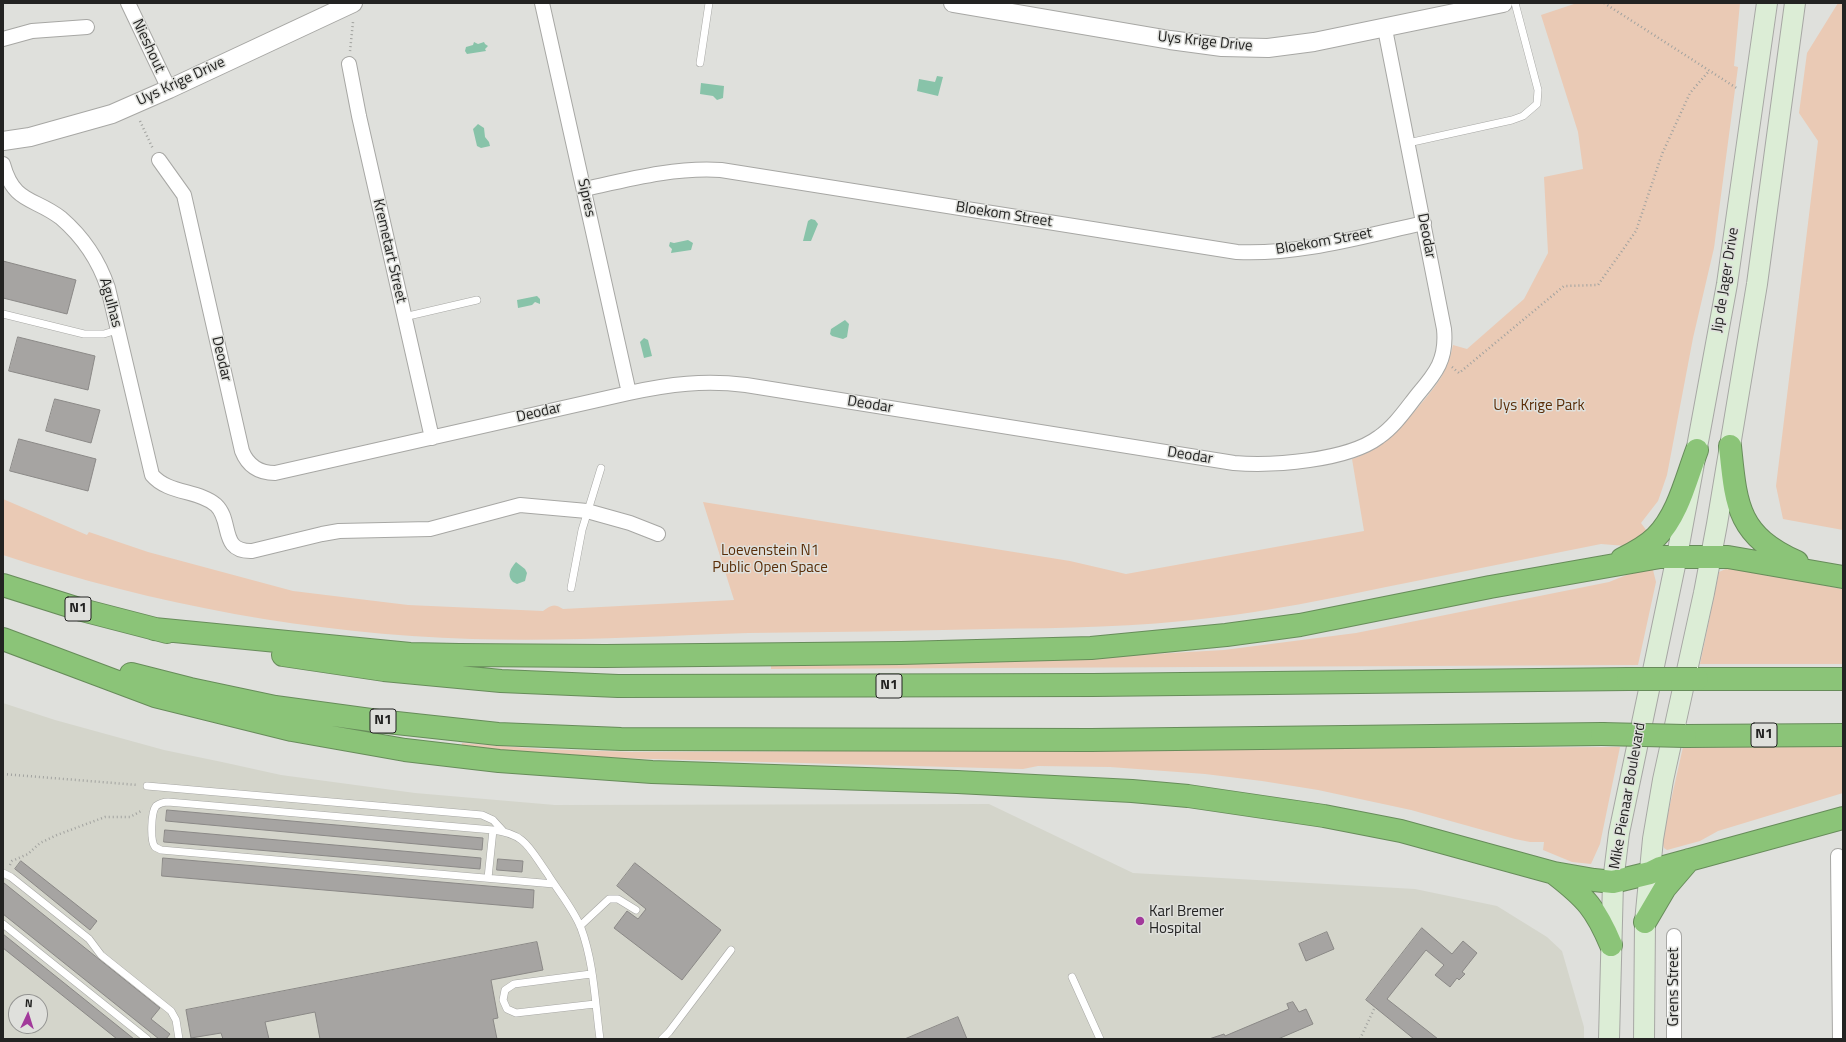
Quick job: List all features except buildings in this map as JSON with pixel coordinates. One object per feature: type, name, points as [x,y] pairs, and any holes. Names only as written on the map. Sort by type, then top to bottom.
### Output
[{"type":"highway","points":[[1730,446],[1737,501],[1743,519],[1750,529],[1758,538],[1772,549],[1792,560],[1835,575]]},
{"type":"highway","points":[[1603,568],[1637,552],[1660,532],[1675,508],[1697,450]]},
{"type":"highway","points":[[154,629],[410,654],[459,655],[605,656],[1091,648],[1226,635],[1300,625],[1490,587],[1655,558],[1677,556],[1728,557],[1835,575]]},
{"type":"highway","name":"N1","points":[[3,585],[82,610],[154,629],[247,649],[384,670],[501,681],[618,686],[1092,685],[1843,679]]},
{"type":"highway","points":[[3,638],[155,696],[292,730],[405,750],[499,761],[652,772],[1071,787],[1188,796],[1324,816],[1401,831],[1554,873],[1613,882],[1650,873],[1660,868],[1843,818]]},
{"type":"highway","name":"N1","points":[[3,638],[87,663],[190,689],[275,707],[378,721],[498,734],[622,739],[764,740],[1091,740],[1602,734],[1685,736],[1843,735]]},
{"type":"highway","points":[[1644,922],[1665,888],[1689,860]]},
{"type":"highway","points":[[1554,873],[1573,888],[1593,908],[1599,917],[1611,945]]},
{"type":"main road","name":"Jip de Jager Drive","points":[[1677,556],[1727,284],[1767,3]]},
{"type":"main road","name":"Jip de Jager Drive","points":[[1710,557],[1757,284],[1795,3]]},
{"type":"main road","name":"Mike Pienaar Boulevard","points":[[1609,1039],[1613,882],[1618,833],[1677,556]]},
{"type":"main road","name":"Mike Pienaar Boulevard","points":[[1644,1039],[1644,922],[1653,839],[1662,780],[1710,557]]},
{"type":"street","name":"Nieshout","points":[[128,3],[169,89]]},
{"type":"street","name":"Uys Krige Drive","points":[[3,141],[30,137],[112,114],[169,89],[330,8],[353,3]]},
{"type":"street","name":"Sipres","points":[[542,3],[629,392]]},
{"type":"street","name":"Uys Krige Drive","points":[[953,3],[1170,40],[1244,48],[1290,46],[1385,29],[1503,3]]},
{"type":"street","points":[[3,39],[32,31],[87,27]]},
{"type":"street","name":"Deodar","points":[[159,160],[184,195],[242,451],[248,462],[260,470],[275,473],[629,392],[687,382],[731,383],[1234,463],[1274,464],[1345,452],[1363,447],[1379,438],[1398,419],[1434,375],[1443,358],[1445,344],[1444,329],[1385,29]]},
{"type":"street","name":"Kremetart Street","points":[[349,64],[360,124],[432,438]]},
{"type":"street","name":"Agulhas","points":[[3,164],[6,176],[20,196],[60,218],[76,232],[90,250],[104,276],[150,472],[159,481],[213,503],[221,510],[230,542],[236,548],[243,551],[252,551],[339,531],[430,529],[520,505],[587,511],[630,523],[658,534]]},
{"type":"street","name":"Bloekom Street","points":[[584,189],[673,171],[698,168],[722,170],[1237,252],[1259,253],[1312,247],[1424,223]]},
{"type":"street","points":[[1838,856],[1840,1039]]},
{"type":"street","name":"Grens Street","points":[[1674,936],[1674,1039]]},
{"type":"lane","points":[[700,63],[710,3]]},
{"type":"lane","points":[[1408,143],[1512,120],[1523,116],[1537,104],[1538,90],[1515,3]]},
{"type":"lane","points":[[404,317],[477,300]]},
{"type":"lane","points":[[3,314],[84,334],[104,334],[117,330]]},
{"type":"lane","points":[[571,588],[587,511],[601,468]]},
{"type":"lane","points":[[147,786],[482,815],[493,820],[504,832]]},
{"type":"lane","points":[[554,884],[161,850],[155,847],[151,840],[154,810],[160,804],[168,802],[493,830],[512,834],[525,842],[554,884],[580,926],[590,958],[600,1039]]},
{"type":"lane","points":[[488,878],[493,830]]},
{"type":"lane","points":[[4,873],[89,939],[101,955],[171,1011],[176,1020],[179,1039]]},
{"type":"lane","points":[[580,926],[609,899],[618,899],[636,910]]},
{"type":"lane","points":[[3,924],[147,1039]]},
{"type":"lane","points":[[662,1039],[732,950]]},
{"type":"lane","points":[[592,974],[514,984],[505,990],[503,1000],[507,1009],[516,1013],[595,1004]]},
{"type":"lane","points":[[1072,977],[1100,1039]]},
{"type":"path","points":[[1604,3],[1618,10],[1738,89]]},
{"type":"path","points":[[330,8],[353,22],[349,64]]},
{"type":"path","points":[[1443,358],[1459,373],[1564,286],[1598,285],[1636,231],[1662,154],[1690,93],[1709,71]]},
{"type":"path","points":[[140,121],[159,160]]},
{"type":"path","points":[[3,774],[147,786]]},
{"type":"path","points":[[4,873],[12,861],[28,854],[40,843],[57,835],[105,817],[130,817],[144,809],[154,810]]},
{"type":"path","points":[[1360,1039],[1375,1008]]},
{"type":"shaded area","points":[[474,42],[478,44],[484,42],[488,46],[485,49],[486,51],[467,54],[465,51],[466,47],[473,45]]},
{"type":"shaded area","points":[[937,76],[943,77],[938,96],[917,91],[919,79],[935,82]]},
{"type":"shaded area","points":[[701,83],[724,86],[723,98],[717,100],[713,96],[700,94]]},
{"type":"shaded area","points":[[478,124],[484,128],[485,137],[490,146],[481,148],[477,146],[473,129]]},
{"type":"shaded area","points":[[811,219],[815,220],[818,224],[811,241],[803,241],[808,221]]},
{"type":"shaded area","points":[[688,240],[693,243],[691,250],[671,253],[672,249],[669,246],[670,242],[674,243]]},
{"type":"shaded area","points":[[537,296],[540,299],[540,304],[535,302],[532,305],[518,308],[517,300]]},
{"type":"shaded area","points":[[845,320],[849,324],[847,337],[843,339],[832,336],[830,334],[831,329]]},
{"type":"shaded area","points":[[644,338],[648,340],[652,356],[644,358],[640,342]]},
{"type":"shaded area","points":[[516,562],[525,569],[527,573],[525,581],[517,584],[513,582],[510,577],[511,569]]},
{"type":"shaded area","points":[[3,703],[55,720],[164,750],[281,775],[415,793],[555,805],[989,804],[1133,873],[1415,889],[1497,906],[1547,937],[1562,951],[1584,1027],[1584,1039],[3,1039]]},
{"type":"green space","points":[[1577,3],[1740,3],[1734,66],[1738,67],[1714,248],[1693,338],[1667,475],[1658,501],[1641,523],[1649,534],[1626,546],[1601,544],[1342,596],[1254,612],[1183,621],[1074,627],[748,633],[541,640],[412,636],[353,631],[234,614],[118,589],[3,555],[3,499],[87,535],[89,532],[148,552],[293,591],[408,605],[543,611],[548,607],[553,606],[563,609],[734,600],[703,502],[1070,561],[1126,574],[1364,531],[1352,459],[1372,450],[1397,431],[1431,392],[1448,363],[1453,345],[1467,349],[1524,299],[1548,253],[1544,177],[1583,169],[1578,132],[1541,15]]},
{"type":"green space","points":[[1838,3],[1843,3],[1843,530],[1783,519],[1776,486],[1818,141],[1799,113],[1807,53]]},
{"type":"green space","points":[[1730,567],[1796,577],[1822,585],[1843,589],[1843,664],[1700,664],[1719,572]]},
{"type":"green space","points":[[1650,569],[1653,570],[1656,582],[1638,665],[771,669],[771,663],[1082,658],[1224,650],[1356,633],[1609,582],[1634,572]]},
{"type":"green space","points":[[462,743],[542,749],[632,752],[1620,747],[1600,844],[1591,864],[1572,862],[1543,850],[1544,842],[1530,842],[1515,839],[1411,810],[1318,790],[1205,774],[1110,767],[1038,766],[1023,769],[616,758],[461,747]]},
{"type":"green space","points":[[1683,747],[1843,747],[1843,793],[1718,831],[1700,841],[1667,850],[1664,848],[1662,840]]},
{"type":"place","name":"Karl Bremer Hospital","points":[[1140,921]]},
{"type":"park label","name":"Uys Krige Park","points":[[1539,406]]},
{"type":"park label","name":"Loevenstein N1 Public Open Space","points":[[770,560]]}]
